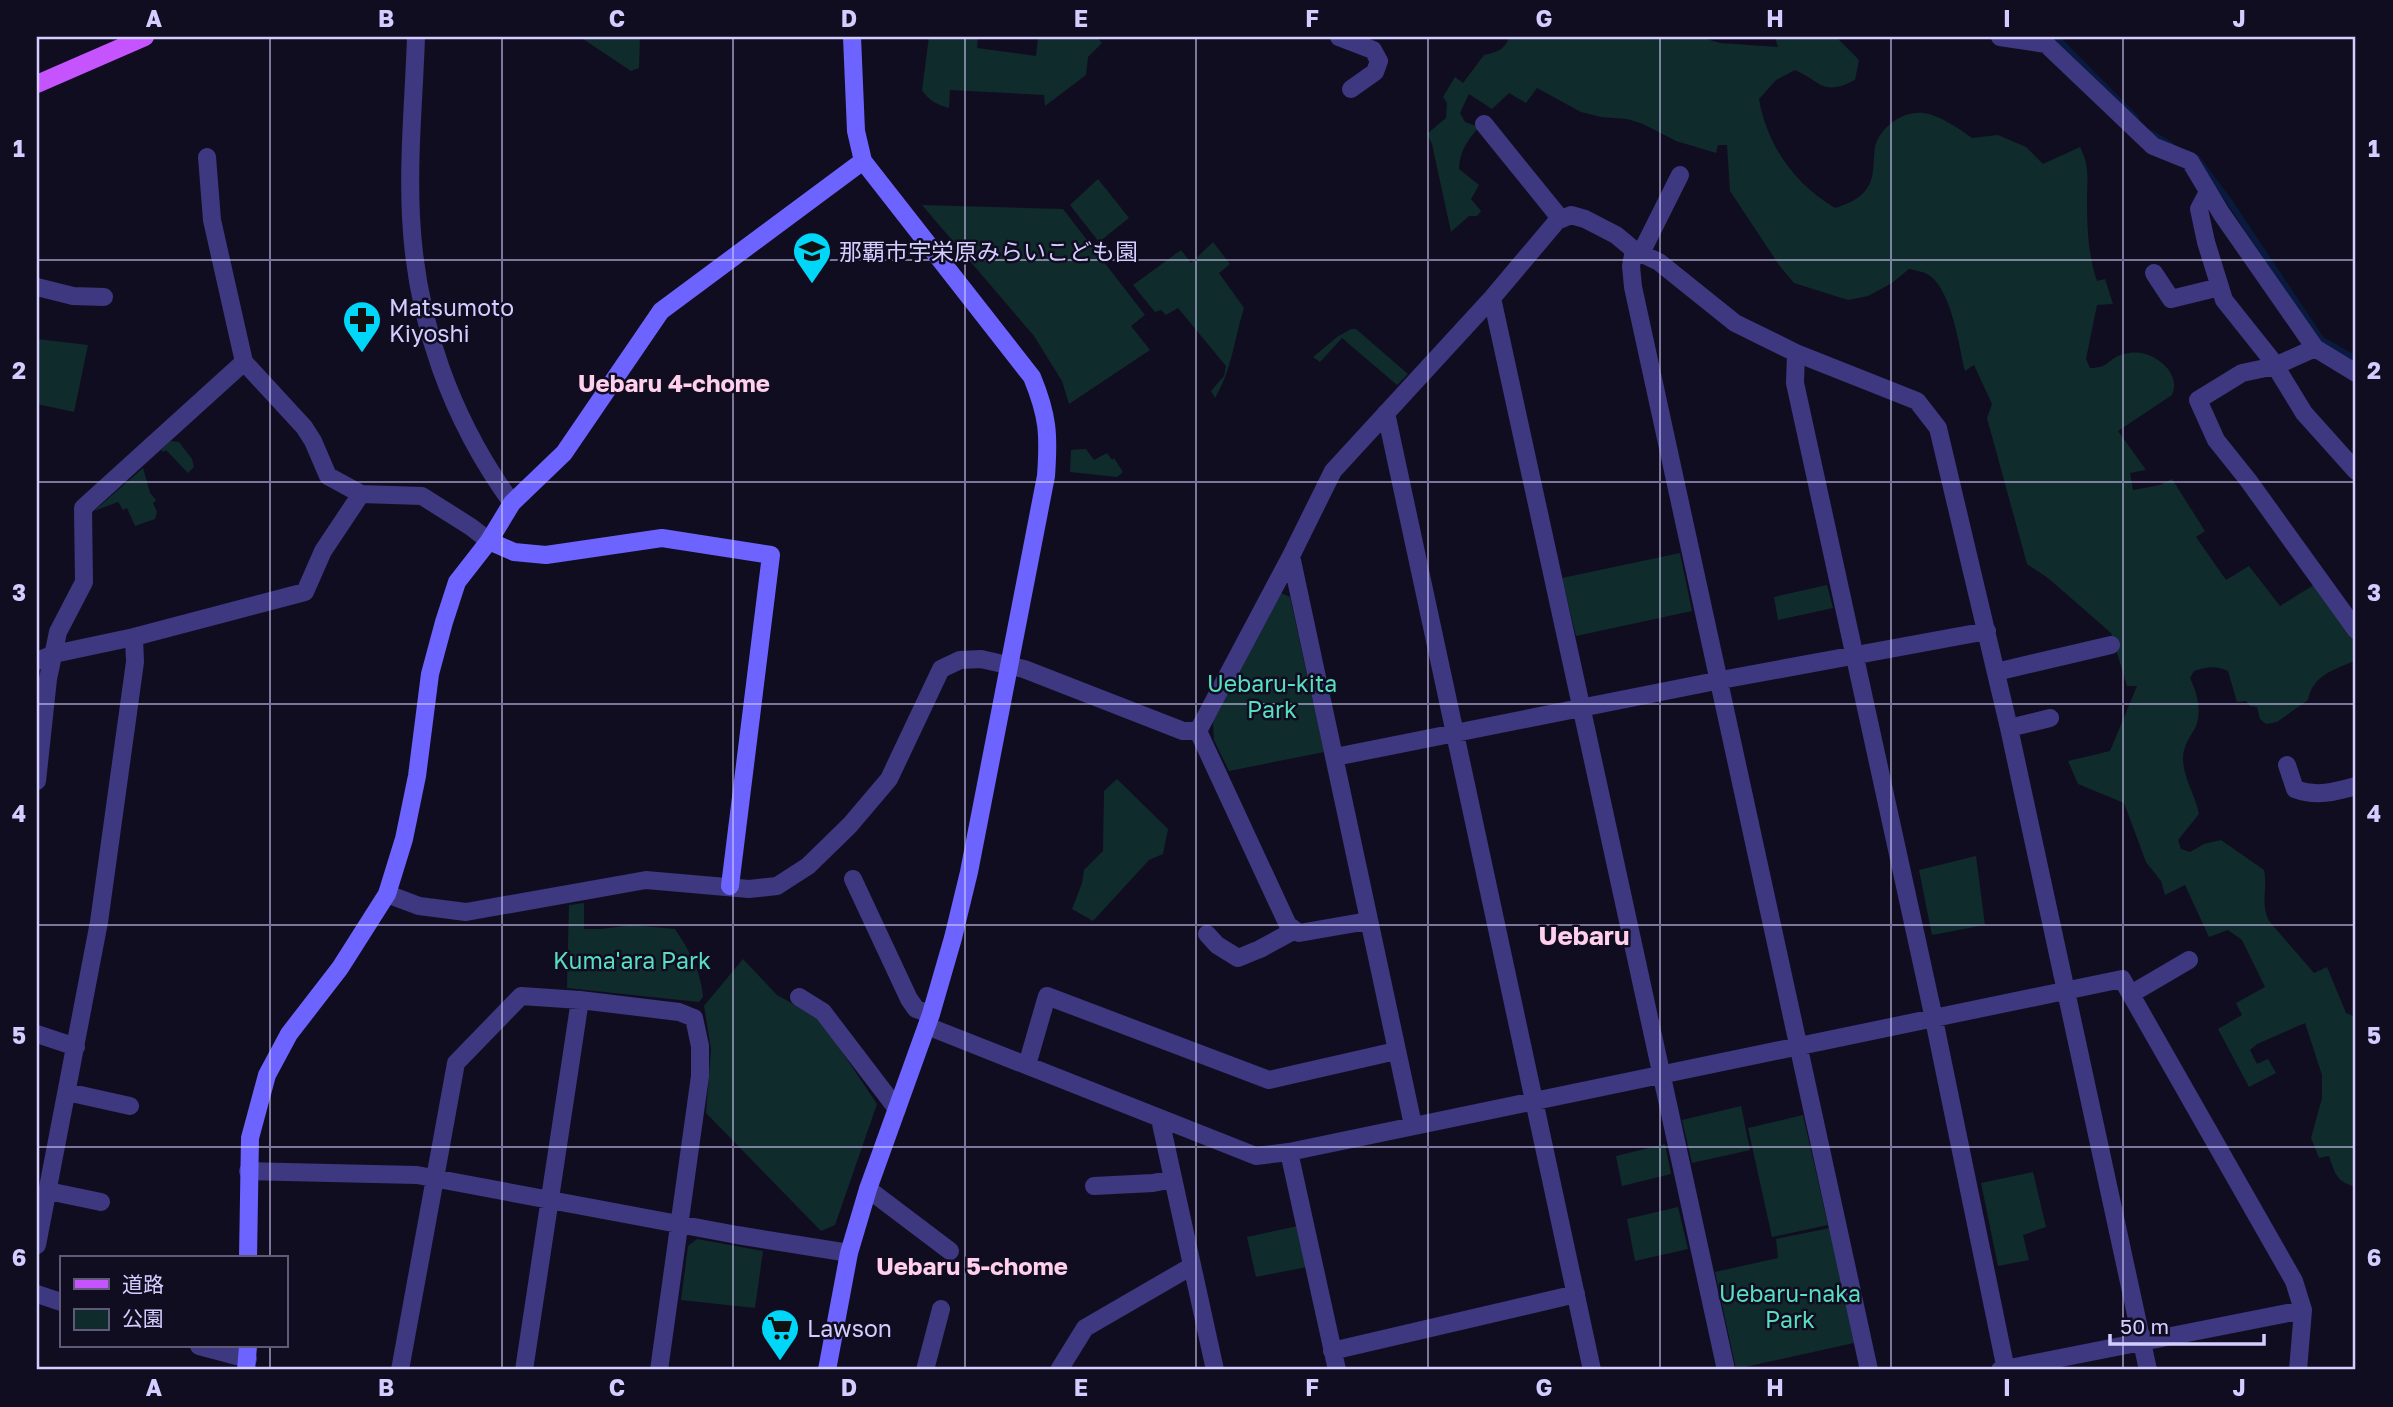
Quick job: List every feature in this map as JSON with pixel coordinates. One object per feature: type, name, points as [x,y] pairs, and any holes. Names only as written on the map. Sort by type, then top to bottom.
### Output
[{"type":"main road","points":[[37,84],[145,37]]},
{"type":"street","points":[[416,37],[411,216],[414,257],[428,330],[437,360],[470,435],[491,474],[512,503]]},
{"type":"street","points":[[827,1370],[849,1253],[868,1189],[929,1020],[968,872],[1046,476],[1048,432],[1045,407],[1032,377],[863,161],[856,131],[852,37]]},
{"type":"street","points":[[1339,37],[1373,50],[1379,61],[1375,72],[1351,89]]},
{"type":"street","points":[[2000,37],[2046,44],[2153,146],[2190,161],[2208,192],[2315,348],[2356,372]]},
{"type":"street","points":[[1484,124],[1560,218]]},
{"type":"street","points":[[206,157],[212,220],[244,362],[304,427],[328,476],[361,495],[422,496],[489,541],[514,552],[546,555],[662,538],[771,555],[730,886]]},
{"type":"street","points":[[248,1256],[250,1138],[267,1075],[289,1034],[340,968],[387,894],[404,839],[417,776],[430,674],[443,622],[457,582],[489,541],[512,503],[564,453],[661,311],[863,161]]},
{"type":"street","points":[[1680,175],[1631,266],[1633,287],[1870,1370]]},
{"type":"street","points":[[2208,192],[2199,209],[2224,300],[2275,366],[2304,413],[2356,471]]},
{"type":"street","points":[[1198,732],[1333,471],[1492,298],[1560,218],[1571,215],[1585,219],[1616,235],[1659,262],[1735,323],[1796,353],[1917,401],[1938,428],[1987,631],[2148,1370]]},
{"type":"street","points":[[2154,273],[2171,299],[2220,287]]},
{"type":"street","points":[[37,287],[73,296],[104,297]]},
{"type":"street","points":[[1492,298],[1726,1370]]},
{"type":"street","points":[[2315,348],[2275,366],[2242,373],[2198,400],[2216,440],[2356,630]]},
{"type":"street","points":[[1796,353],[1795,383],[1934,1019],[2004,1370],[2303,1310]]},
{"type":"street","points":[[37,781],[48,679],[58,632],[83,582],[83,508],[244,362]]},
{"type":"street","points":[[1386,413],[1592,1370]]},
{"type":"street","points":[[37,661],[54,653],[134,637],[304,592],[323,551],[361,495]]},
{"type":"street","points":[[1291,556],[1413,1125]]},
{"type":"street","points":[[1335,757],[1721,680],[1987,631]]},
{"type":"street","points":[[37,1245],[101,909],[135,662],[134,637]]},
{"type":"street","points":[[1996,672],[2111,645]]},
{"type":"street","points":[[387,894],[419,906],[466,912],[646,880],[749,889],[778,886],[808,866],[850,825],[889,779],[941,669],[960,660],[981,659],[1010,664],[1055,679],[1182,731],[1198,732]]},
{"type":"street","points":[[2009,728],[2050,718]]},
{"type":"street","points":[[1198,732],[1293,931],[1299,933],[1368,921]]},
{"type":"street","points":[[2287,765],[2295,789],[2309,795],[2334,793],[2356,786]]},
{"type":"street","points":[[853,879],[909,999],[929,1020],[1027,1065],[1256,1156],[1290,1152],[2122,979],[2294,1281],[2303,1310],[2298,1370]]},
{"type":"street","points":[[1207,934],[1217,945],[1238,958],[1293,931]]},
{"type":"street","points":[[2132,995],[2189,960]]},
{"type":"street","points":[[400,1370],[456,1063],[521,996],[679,1012],[694,1018],[700,1046],[700,1076],[659,1370]]},
{"type":"street","points":[[1027,1065],[1047,996],[1269,1080],[1396,1051]]},
{"type":"street","points":[[799,997],[823,1012],[897,1109]]},
{"type":"street","points":[[524,1370],[580,1000]]},
{"type":"street","points":[[37,1034],[75,1047]]},
{"type":"street","points":[[67,1092],[130,1106]]},
{"type":"street","points":[[1160,1119],[1215,1370]]},
{"type":"street","points":[[1290,1152],[1337,1370]]},
{"type":"street","points":[[248,1171],[417,1175],[849,1253]]},
{"type":"street","points":[[1094,1186],[1153,1183],[1173,1179]]},
{"type":"street","points":[[868,1189],[950,1251]]},
{"type":"street","points":[[48,1191],[101,1202]]},
{"type":"street","points":[[1059,1370],[1085,1328],[1192,1266]]},
{"type":"street","points":[[37,1294],[60,1302]]},
{"type":"street","points":[[1332,1351],[1576,1294]]},
{"type":"street","points":[[925,1370],[941,1309]]},
{"type":"street","points":[[207,1348],[247,1358]]},
{"type":"green space","points":[[580,37],[640,37],[639,68],[631,71]]},
{"type":"green space","points":[[929,37],[978,37],[977,48],[1036,56],[1038,37],[1097,37],[1102,43],[1088,57],[1086,75],[1045,106],[1044,95],[950,90],[949,108],[933,102],[922,90]]},
{"type":"green space","points":[[1509,37],[1700,37],[1720,43],[1778,47],[1775,37],[1836,37],[1859,60],[1855,80],[1835,87],[1822,86],[1795,70],[1776,80],[1759,99],[1768,132],[1785,162],[1807,187],[1835,208],[1863,194],[1871,181],[1878,140],[1893,121],[1908,114],[1924,113],[1937,117],[1972,138],[1998,135],[2026,147],[2043,164],[2080,147],[2087,173],[2088,231],[2092,261],[2097,281],[2105,279],[2113,304],[2097,305],[2086,359],[2090,368],[2097,368],[2124,354],[2142,353],[2164,364],[2174,381],[2172,395],[2118,431],[2146,470],[2130,473],[2133,490],[2160,485],[2172,479],[2205,531],[2196,537],[2226,580],[2249,566],[2280,606],[2317,583],[2356,639],[2356,660],[2320,679],[2308,700],[2277,722],[2266,724],[2260,719],[2257,707],[2250,706],[2246,701],[2237,702],[2228,671],[2211,667],[2194,671],[2190,678],[2197,696],[2199,714],[2185,748],[2183,763],[2199,814],[2178,840],[2181,849],[2190,852],[2204,844],[2221,840],[2264,870],[2265,908],[2269,921],[2314,973],[2327,967],[2346,1013],[2356,1017],[2356,1187],[2345,1183],[2338,1176],[2329,1156],[2319,1158],[2311,1138],[2322,1098],[2322,1075],[2305,1023],[2257,1044],[2250,1050],[2257,1064],[2268,1059],[2276,1073],[2249,1087],[2218,1029],[2242,1015],[2236,1003],[2265,987],[2242,940],[2228,930],[2209,937],[2185,885],[2165,895],[2161,881],[2146,862],[2124,803],[2078,784],[2068,761],[2110,751],[2137,686],[2127,686],[2111,633],[2048,578],[2027,564],[1987,418],[1992,404],[1974,365],[1965,371],[1948,302],[1934,279],[1925,273],[1909,269],[1892,283],[1868,296],[1848,300],[1794,283],[1730,191],[1727,145],[1718,145],[1716,153],[1676,141],[1627,119],[1581,112],[1537,88],[1526,103],[1509,93],[1492,109],[1469,94],[1460,113],[1465,122],[1479,127],[1465,146],[1459,169],[1479,185],[1471,199],[1481,211],[1477,216],[1469,216],[1451,232],[1432,144],[1427,134],[1446,118],[1447,103],[1443,97],[1455,77],[1463,83],[1484,55],[1500,50]]},
{"type":"green space","points":[[1098,179],[1129,218],[1099,242],[1070,205]]},
{"type":"green space","points":[[922,205],[1063,209],[1145,315],[1131,326],[1150,350],[1069,404],[1062,381],[1034,336]]},
{"type":"green space","points":[[1213,242],[1230,264],[1219,273],[1244,308],[1229,365],[1215,398],[1211,391],[1224,376],[1226,366],[1178,308],[1166,315],[1161,310],[1155,312],[1133,285],[1181,250],[1191,263]]},
{"type":"green space","points":[[1351,329],[1356,329],[1408,374],[1397,385],[1342,338],[1320,362],[1313,357]]},
{"type":"green space","points":[[37,339],[88,345],[74,412],[37,404]]},
{"type":"green space","points":[[170,441],[179,442],[192,459],[194,467],[188,473],[166,450],[161,450]]},
{"type":"green space","points":[[1086,449],[1094,460],[1107,453],[1112,460],[1114,458],[1123,472],[1117,477],[1070,472],[1071,450]]},
{"type":"green space","points":[[143,468],[150,493],[156,500],[153,503],[157,512],[155,519],[135,526],[127,508],[123,510],[118,502],[94,511]]},
{"type":"green space","points":[[1680,553],[1692,611],[1576,636],[1562,578]]},
{"type":"green space","points":[[1827,585],[1833,608],[1778,620],[1774,597]]},
{"type":"green space","name":"Uebaru-kita Park","points":[[1281,593],[1290,597],[1324,752],[1229,771],[1214,740],[1213,722]]},
{"type":"green space","points":[[1117,779],[1168,829],[1163,854],[1149,860],[1093,921],[1072,909],[1084,870],[1103,851],[1104,791]]},
{"type":"green space","points":[[1976,856],[1985,925],[1932,935],[1919,870]]},
{"type":"green space","name":"Kuma'ara Park","points":[[584,903],[584,929],[632,925],[675,929],[697,970],[703,997],[699,1002],[567,988],[569,905]]},
{"type":"green space","points":[[743,959],[777,995],[820,1019],[877,1104],[835,1225],[821,1231],[706,1113],[711,1049],[704,1006]]},
{"type":"green space","points":[[1741,1106],[1750,1150],[1692,1163],[1682,1120]]},
{"type":"green space","points":[[1803,1115],[1828,1225],[1772,1237],[1748,1128]]},
{"type":"green space","points":[[1665,1144],[1671,1174],[1622,1186],[1616,1156]]},
{"type":"green space","points":[[2033,1172],[2046,1227],[2023,1235],[2029,1260],[1998,1266],[1981,1183]]},
{"type":"green space","points":[[1678,1207],[1688,1249],[1635,1261],[1627,1219]]},
{"type":"green space","points":[[1298,1226],[1307,1267],[1256,1277],[1247,1237]]},
{"type":"green space","name":"Uebaru-naka Park","points":[[1830,1228],[1854,1343],[1736,1369],[1715,1272],[1778,1258],[1776,1239]]},
{"type":"green space","points":[[697,1239],[763,1251],[755,1308],[681,1300],[688,1246]]},
{"type":"waterway","points":[[2056,37],[2136,118]]},
{"type":"waterway","points":[[2151,133],[2171,145]]},
{"type":"waterway","points":[[2197,158],[2321,339],[2356,359]]},
{"type":"place","name":"那覇市宇栄原みらいこども園","points":[[812,285]]},
{"type":"place","name":"Matsumoto Kiyoshi","points":[[362,354]]},
{"type":"place","name":"Lawson","points":[[780,1362]]},
{"type":"district","name":"Uebaru 4-chome","points":[[674,382]]},
{"type":"district","name":"Uebaru","points":[[1584,935]]},
{"type":"district","name":"Uebaru 5-chome","points":[[972,1265]]}]
